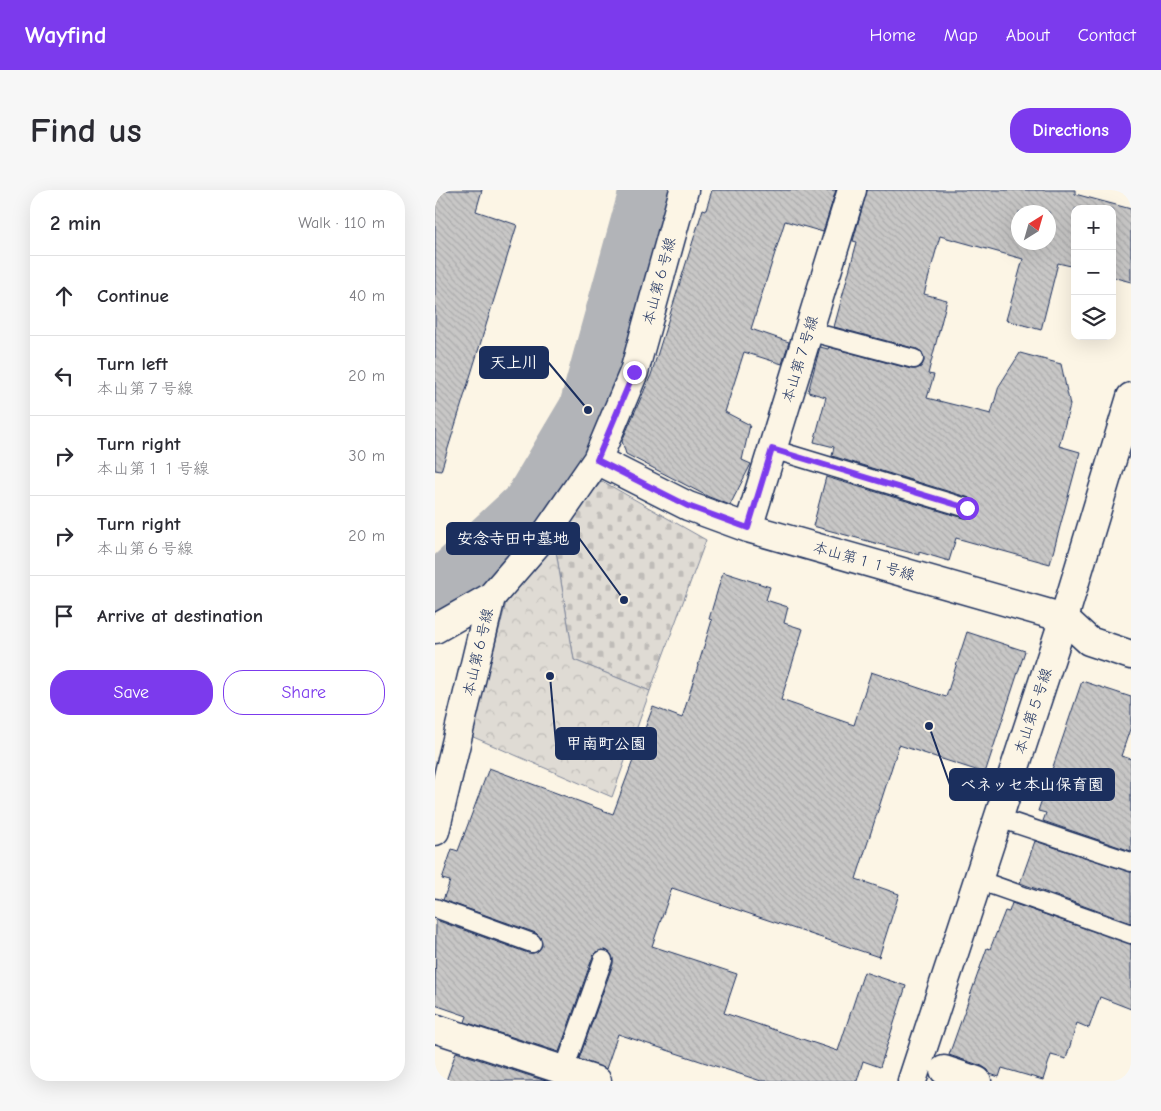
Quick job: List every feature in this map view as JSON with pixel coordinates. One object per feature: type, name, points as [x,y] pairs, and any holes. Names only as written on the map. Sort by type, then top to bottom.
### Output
[{"type":"street","name":"本山第６号線","points":[[435,831],[491,597],[548,531],[597,460],[634,372],[684,190]]},
{"type":"street","name":"本山第７号線","points":[[748,528],[852,190]]},
{"type":"street","name":"本山第５号線","points":[[912,1081],[1064,618],[1131,397]]},
{"type":"street","name":"本山第１１号線","points":[[597,460],[688,506],[748,528],[1064,618],[1089,641],[1131,655]]},
{"type":"street","points":[[435,629],[491,597]]},
{"type":"street","points":[[436,1029],[597,1081]]},
{"type":"street","points":[[944,1070],[977,1081]]},
{"type":"lane","points":[[808,331],[914,359]]},
{"type":"lane","points":[[772,449],[967,508]]},
{"type":"lane","points":[[999,818],[1131,862]]},
{"type":"lane","points":[[978,880],[1131,934]]},
{"type":"lane","points":[[435,908],[533,944]]},
{"type":"lane","points":[[564,1070],[603,960]]},
{"type":"green space","points":[[602,481],[706,540],[650,691],[574,660],[554,539]]},
{"type":"green space","points":[[554,539],[574,660],[650,691],[612,797],[471,736],[506,603]]},
{"type":"building","points":[[435,190],[482,190],[476,211],[517,225],[441,471],[435,470]]},
{"type":"building","points":[[712,190],[836,190],[823,232],[785,221],[751,329],[789,342],[782,364],[744,352],[725,412],[750,425],[742,460],[751,464],[730,505],[709,497],[626,454],[622,441],[651,375],[703,209],[706,210]]},
{"type":"building","points":[[867,190],[1075,190],[1075,194],[1131,209],[1131,282],[1116,278],[1116,205],[1071,205],[1071,266],[1058,263],[1041,330],[1006,320],[1023,259],[940,236],[924,294],[947,300],[928,374],[934,375],[927,398],[991,414],[999,386],[1020,353],[1061,364],[1070,405],[1059,446],[1080,452],[1050,564],[956,538],[949,561],[919,552],[919,555],[813,526],[826,477],[964,518],[974,516],[977,511],[975,501],[970,498],[832,456],[834,447],[814,442],[826,397],[808,392],[820,347],[828,349],[829,347],[911,369],[921,367],[924,361],[922,352],[917,349],[834,327],[857,242],[853,241]]},
{"type":"building","points":[[723,572],[770,587],[766,600],[788,607],[784,623],[803,629],[781,700],[854,725],[871,672],[946,697],[967,632],[1025,651],[985,773],[899,745],[856,879],[899,894],[879,957],[672,888],[652,946],[737,974],[724,1013],[838,1051],[864,972],[906,986],[880,1067],[863,1061],[857,1081],[761,1081],[618,1034],[606,1069],[579,1059],[613,964],[611,954],[606,950],[597,952],[593,956],[559,1052],[465,1022],[467,1016],[435,1005],[436,920],[528,953],[538,951],[542,946],[540,937],[536,933],[443,900],[450,881],[442,879],[452,849],[458,851],[489,768],[613,814],[653,707],[682,718],[712,620],[709,619]]},
{"type":"building","points":[[1082,681],[1131,697],[1131,726],[1121,756],[1131,759],[1131,851],[1043,821],[1046,813],[1038,811]]},
{"type":"building","points":[[1035,841],[1131,872],[1131,923],[1020,883]]},
{"type":"building","points":[[1012,903],[1131,944],[1131,1009],[1100,997],[1089,1028],[1077,1023],[1066,1059],[1051,1055],[1043,1080],[1002,1068],[999,1077],[990,1074],[982,1066],[949,1055],[987,948],[990,949],[1005,911],[1009,912]]},
{"type":"building","points":[[456,1052],[546,1081],[446,1081]]},
{"type":"waterway","points":[[435,595],[531,506],[588,410],[649,190]]},
{"type":"place","name":"天上川","points":[[588,410]]},
{"type":"place","name":"安念寺田中墓地","points":[[624,600]]},
{"type":"place","name":"甲南町公園","points":[[550,676]]},
{"type":"place","name":"ベネッセ本山保育園","points":[[929,726]]},
{"type":"route","points":[[634,372],[597,460],[688,506],[748,528],[772,449],[967,508]]}]
